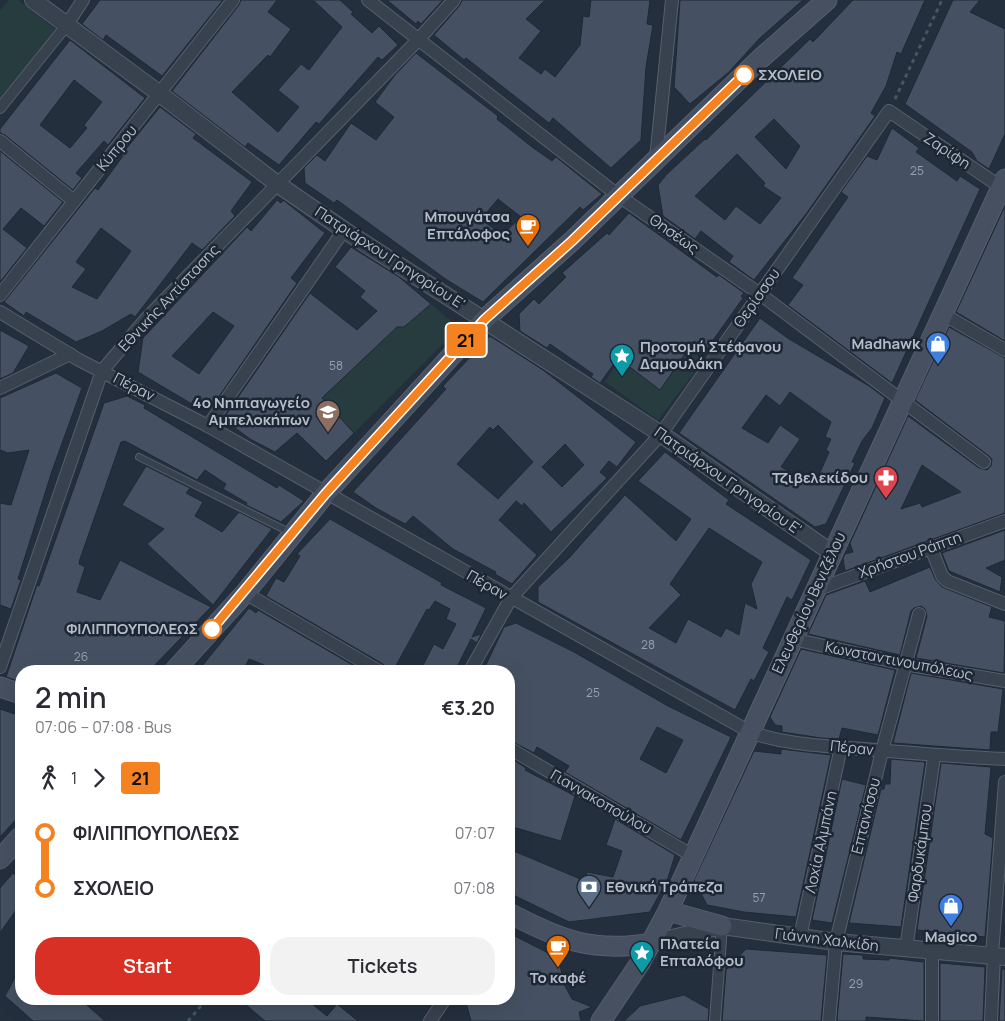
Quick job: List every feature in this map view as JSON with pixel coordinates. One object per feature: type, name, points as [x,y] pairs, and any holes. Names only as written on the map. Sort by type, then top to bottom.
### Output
[{"type":"main road","points":[[179,665],[245,593],[326,493],[485,319],[572,241],[760,59],[827,0]]},
{"type":"main road","name":"Ελευθερίου Βενιζέλου","points":[[601,1021],[652,943],[668,911],[902,401],[1004,186]]},
{"type":"main road","points":[[0,687],[15,692]]},
{"type":"main road","points":[[0,859],[15,843]]},
{"type":"main road","points":[[668,911],[722,926]]},
{"type":"main road","points":[[515,916],[568,941],[608,947],[652,943]]},
{"type":"street","name":"Πατριάρχου Γρηγορίου Ε'","points":[[33,0],[276,183],[344,230],[661,434],[832,553]]},
{"type":"street","points":[[0,108],[66,26],[84,0]]},
{"type":"street","name":"Κύπρου","points":[[0,295],[234,0]]},
{"type":"street","name":"Θησέως","points":[[368,0],[619,196],[760,294],[984,462]]},
{"type":"street","name":"Εθνικής Αντίστασης","points":[[0,667],[102,371],[145,320],[276,183],[418,40],[454,0]]},
{"type":"street","points":[[656,159],[672,0]]},
{"type":"street","name":"Ζαρίφη","points":[[890,111],[1004,186]]},
{"type":"street","name":"Θερίσσου","points":[[473,665],[511,598],[661,434],[890,111]]},
{"type":"street","points":[[0,141],[74,202]]},
{"type":"street","points":[[208,426],[344,230]]},
{"type":"street","name":"Πέραν","points":[[0,312],[70,354],[208,426],[750,732],[772,739],[841,747],[934,756],[1005,759]]},
{"type":"street","points":[[943,314],[1005,350]]},
{"type":"street","points":[[0,388],[70,354]]},
{"type":"street","name":"Χρήστου Ράπτη","points":[[816,590],[1005,521]]},
{"type":"street","points":[[931,548],[942,576],[947,581],[1005,604]]},
{"type":"street","points":[[245,593],[369,665]]},
{"type":"street","name":"Επτανήσου","points":[[830,1021],[836,942],[904,664],[919,614]]},
{"type":"street","name":"Κωνσταντινουπόλεως","points":[[792,640],[904,664],[1005,681]]},
{"type":"street","name":"Λοχία Αλμπάνη","points":[[800,937],[841,747]]},
{"type":"street","name":"Γιαννακοπούλου","points":[[515,752],[693,856]]},
{"type":"street","name":"Φαρδυκάμπου","points":[[906,949],[934,756]]},
{"type":"street","points":[[991,1021],[997,956],[1005,782]]},
{"type":"street","points":[[715,1021],[722,926]]},
{"type":"street","name":"Γιάννη Χαλκίδη","points":[[652,943],[722,926],[836,942],[997,956]]},
{"type":"street","points":[[932,951],[932,1021]]},
{"type":"street","points":[[430,1021],[441,1005]]},
{"type":"lane","points":[[139,457],[292,534]]},
{"type":"path","points":[[890,111],[942,0]]},
{"type":"path","points":[[188,1021],[202,1005]]},
{"type":"green space","points":[[9,0],[18,0],[56,30],[0,104],[0,11]]},
{"type":"green space","points":[[431,304],[459,328],[354,433],[322,398],[397,327],[404,327]]},
{"type":"green space","points":[[688,349],[704,360],[658,420],[605,382],[619,360],[660,389]]},
{"type":"building","points":[[100,0],[223,0],[162,76],[106,35],[103,40],[82,24]]},
{"type":"building","points":[[241,0],[277,0],[268,12],[291,29],[270,57],[268,55],[232,92],[278,132],[299,107],[278,90],[301,64],[309,70],[342,27],[313,0],[340,0],[353,12],[351,14],[372,33],[379,26],[398,45],[382,60],[378,57],[319,124],[316,122],[279,165],[248,143],[245,147],[172,91]]},
{"type":"building","points":[[387,0],[443,0],[421,24],[418,21],[416,24]]},
{"type":"building","points":[[462,0],[545,0],[526,19],[541,31],[519,58],[541,74],[545,69],[555,77],[580,45],[583,16],[589,17],[591,0],[650,0],[647,24],[653,25],[646,67],[641,140],[611,168],[553,118],[549,123],[466,58],[464,60],[434,35],[460,5]]},
{"type":"building","points":[[680,0],[803,0],[759,39],[729,72],[690,104],[674,87]]},
{"type":"building","points":[[853,0],[925,0],[901,54],[897,52],[886,86],[871,113],[875,116],[806,214],[754,280],[729,262],[733,256],[701,231],[695,239],[663,216],[658,185],[667,174],[706,140],[810,39],[813,42]],"holes":[[[774,119],[800,146],[786,169],[755,137]],[[737,154],[765,183],[763,186],[781,198],[760,224],[736,206],[725,220],[695,196]]]},
{"type":"building","points":[[953,0],[980,0],[970,12],[1005,29],[1005,134],[989,169],[977,161],[972,152],[905,104]]},
{"type":"building","points":[[70,40],[145,98],[108,145],[104,141],[76,173],[82,178],[73,190],[5,135],[0,133],[0,129]],"holes":[[[74,80],[102,102],[84,125],[87,128],[70,148],[40,125]]]},
{"type":"building","points":[[416,53],[498,116],[497,119],[532,147],[552,161],[556,157],[602,194],[583,210],[580,207],[483,302],[447,280],[337,200],[334,203],[305,183],[304,168],[317,155],[325,161],[351,123],[376,140],[394,117],[375,102],[395,75]],"holes":[[[498,199],[521,217],[502,235],[481,219]]]},
{"type":"building","points":[[160,107],[196,134],[193,138],[252,182],[231,211],[235,216],[202,250],[192,243],[135,317],[131,314],[102,331],[76,342],[26,312],[24,316],[4,302],[95,188],[98,190],[123,156],[121,155]],"holes":[[[101,228],[131,251],[97,299],[72,287],[86,269],[76,262]]]},
{"type":"building","points":[[892,128],[919,148],[916,152],[957,181],[960,176],[980,189],[892,383],[788,305],[803,285],[792,278],[848,197],[841,192],[867,156],[877,160]]},
{"type":"building","points":[[0,151],[63,202],[44,226],[21,208],[3,229],[27,248],[0,282]]},
{"type":"building","points":[[277,200],[281,203],[283,200],[325,233],[291,278],[297,283],[209,411],[204,407],[202,410],[138,372],[143,338],[247,227],[251,231]],"holes":[[[213,312],[234,326],[199,374],[172,356]]]},
{"type":"building","points":[[1005,206],[1005,341],[956,312]]},
{"type":"building","points":[[629,213],[717,277],[719,275],[744,293],[741,296],[743,298],[706,350],[694,341],[660,390],[618,358],[600,383],[591,377],[593,374],[550,344],[547,348],[520,331],[519,314],[534,299],[539,304],[566,277],[562,273],[607,233],[609,235]]},
{"type":"building","points":[[351,247],[399,277],[431,304],[404,327],[397,327],[322,398],[354,433],[326,461],[297,433],[275,452],[250,439],[223,419],[310,293],[357,330],[377,311],[360,297],[365,291],[335,267]]},
{"type":"building","points":[[760,318],[789,339],[869,386],[885,398],[872,428],[862,441],[852,462],[855,463],[826,524],[815,527],[679,433]],"holes":[[[790,392],[831,422],[825,437],[831,439],[826,450],[829,452],[815,484],[781,467],[800,439],[780,425],[768,443],[742,428],[766,395],[780,406]]]},
{"type":"building","points":[[949,327],[1005,358],[1005,513],[845,571],[843,559],[845,554],[853,552],[850,543],[908,416],[979,468],[987,470],[991,466],[992,459],[989,456],[915,400]],"holes":[[[922,465],[961,492],[922,507],[920,503],[901,509]]]},
{"type":"building","points":[[0,330],[29,346],[13,373],[0,379]]},
{"type":"building","points":[[490,336],[543,370],[636,442],[617,467],[609,461],[600,472],[607,478],[551,532],[524,503],[522,506],[516,501],[499,520],[537,555],[512,584],[495,574],[496,572],[453,549],[413,516],[405,524],[376,508],[353,492],[446,389],[443,386]],"holes":[[[498,425],[533,462],[498,499],[457,464],[490,427],[493,430]],[[565,444],[584,465],[562,487],[542,467]]]},
{"type":"building","points":[[56,373],[82,388],[52,471],[18,579],[21,580],[11,609],[0,605],[0,503],[11,505],[29,450],[8,453],[0,450],[0,398]]},
{"type":"building","points":[[127,396],[145,405],[144,408],[277,488],[279,485],[304,501],[281,522],[246,505],[247,503],[223,489],[226,484],[205,470],[197,480],[125,441],[121,442],[80,559],[79,564],[85,567],[77,592],[100,600],[120,560],[211,607],[155,665],[15,665],[15,680],[6,677],[37,585],[39,586],[104,403]]},
{"type":"building","points":[[665,452],[729,500],[726,504],[811,560],[792,600],[787,597],[763,648],[769,652],[754,681],[751,679],[735,710],[538,602],[538,587],[569,558],[625,495],[676,541],[691,519],[638,481]],"holes":[[[709,528],[762,562],[751,584],[757,609],[745,603],[739,635],[726,628],[721,637],[688,619],[676,643],[649,628],[681,595],[670,584]]]},
{"type":"building","points":[[146,466],[190,488],[186,493],[203,502],[195,516],[222,532],[239,512],[272,529],[213,605],[147,544],[164,529],[122,505]]},
{"type":"building","points":[[330,519],[442,583],[441,585],[486,608],[472,637],[481,634],[477,643],[471,639],[458,665],[423,665],[434,644],[443,649],[456,624],[446,619],[450,609],[435,601],[429,610],[427,609],[396,665],[384,665],[266,596],[276,578],[284,582],[300,556],[297,554]]},
{"type":"building","points":[[1005,530],[1005,560],[986,568],[1002,577],[1000,592],[949,571],[942,553]]},
{"type":"building","points":[[930,567],[935,579],[942,587],[992,607],[989,617],[1005,621],[1004,673],[916,658],[927,616],[925,609],[921,606],[911,611],[900,655],[808,634],[826,595],[865,581],[870,592]]},
{"type":"building","points":[[249,608],[256,613],[258,610],[353,665],[264,665],[249,659],[246,665],[203,665]]},
{"type":"building","points":[[516,623],[574,652],[668,706],[731,737],[681,840],[565,772],[569,766],[537,747],[534,753],[515,743],[515,665],[486,665],[504,627]],"holes":[[[657,727],[683,740],[666,773],[640,759]]]},
{"type":"building","points":[[801,649],[895,670],[878,735],[842,728],[839,739],[821,738],[782,732],[782,726],[775,725],[770,717]]},
{"type":"building","points":[[911,673],[1003,689],[998,732],[991,732],[990,750],[893,743]]},
{"type":"building","points":[[0,709],[15,714],[15,821],[0,837]]},
{"type":"building","points":[[781,749],[831,755],[796,917],[744,912],[707,905],[694,880],[754,751],[781,754]]},
{"type":"building","points":[[891,759],[925,762],[901,927],[849,923],[881,789],[884,789],[885,784],[890,784]]},
{"type":"building","points":[[515,761],[526,768],[525,770],[575,796],[561,841],[515,828]]},
{"type":"building","points":[[941,763],[991,767],[985,834],[993,838],[985,937],[917,930]]},
{"type":"building","points":[[842,779],[866,785],[832,923],[812,920]]},
{"type":"building","points":[[615,819],[675,855],[668,878],[650,912],[569,922],[515,896],[515,852],[585,881],[587,872],[613,877],[622,851],[606,845]]},
{"type":"building","points":[[13,873],[15,875],[15,912],[0,933],[0,888]]},
{"type":"building","points":[[515,936],[558,958],[565,986],[572,999],[592,1007],[579,1012],[581,1021],[471,1021],[467,1005],[515,1005]]},
{"type":"building","points":[[746,949],[827,955],[821,1021],[722,1021],[726,970]]},
{"type":"building","points":[[843,954],[863,955],[863,959],[889,960],[889,958],[924,962],[924,1021],[866,1017],[866,1021],[837,1021]]},
{"type":"building","points":[[940,963],[985,967],[983,1021],[940,1021]]},
{"type":"building","points":[[1002,969],[1005,969],[1005,1021],[999,1021]]},
{"type":"building","points":[[15,977],[15,1005],[5,996]]},
{"type":"building","points":[[684,995],[709,1009],[708,1021],[624,1021],[640,1006]]},
{"type":"building","points":[[15,1005],[87,1005],[105,1021],[33,1021]]},
{"type":"building","points":[[246,1005],[313,1005],[327,1016],[338,1005],[358,1021],[265,1021]]},
{"type":"bus line","name":"21","points":[[212,629],[245,593],[326,493],[485,319],[572,241],[744,75]]},
{"type":"place","name":"ΣΧΟΛΕΙΟ","points":[[744,75]]},
{"type":"place","name":"Μπουγάτσα Επτάλοφος","points":[[528,247]]},
{"type":"place","name":"Madhawk","points":[[938,365]]},
{"type":"place","name":"Προτομή Στέφανου Δαμουλάκη","points":[[622,377]]},
{"type":"place","name":"4ο Νηπιαγωγείο Αμπελοκήπων","points":[[328,433]]},
{"type":"place","name":"Τζιβελεκίδου","points":[[886,499]]},
{"type":"place","name":"ΦΙΛΙΠΠΟΥΠΟΛΕΩΣ","points":[[212,629]]},
{"type":"place","name":"Εθνική Τράπεζα","points":[[589,908]]},
{"type":"place","name":"Magico","points":[[951,927]]},
{"type":"place","name":"Το καφέ","points":[[558,968]]},
{"type":"place","name":"Πλατεία Επταλόφου","points":[[642,974]]}]
